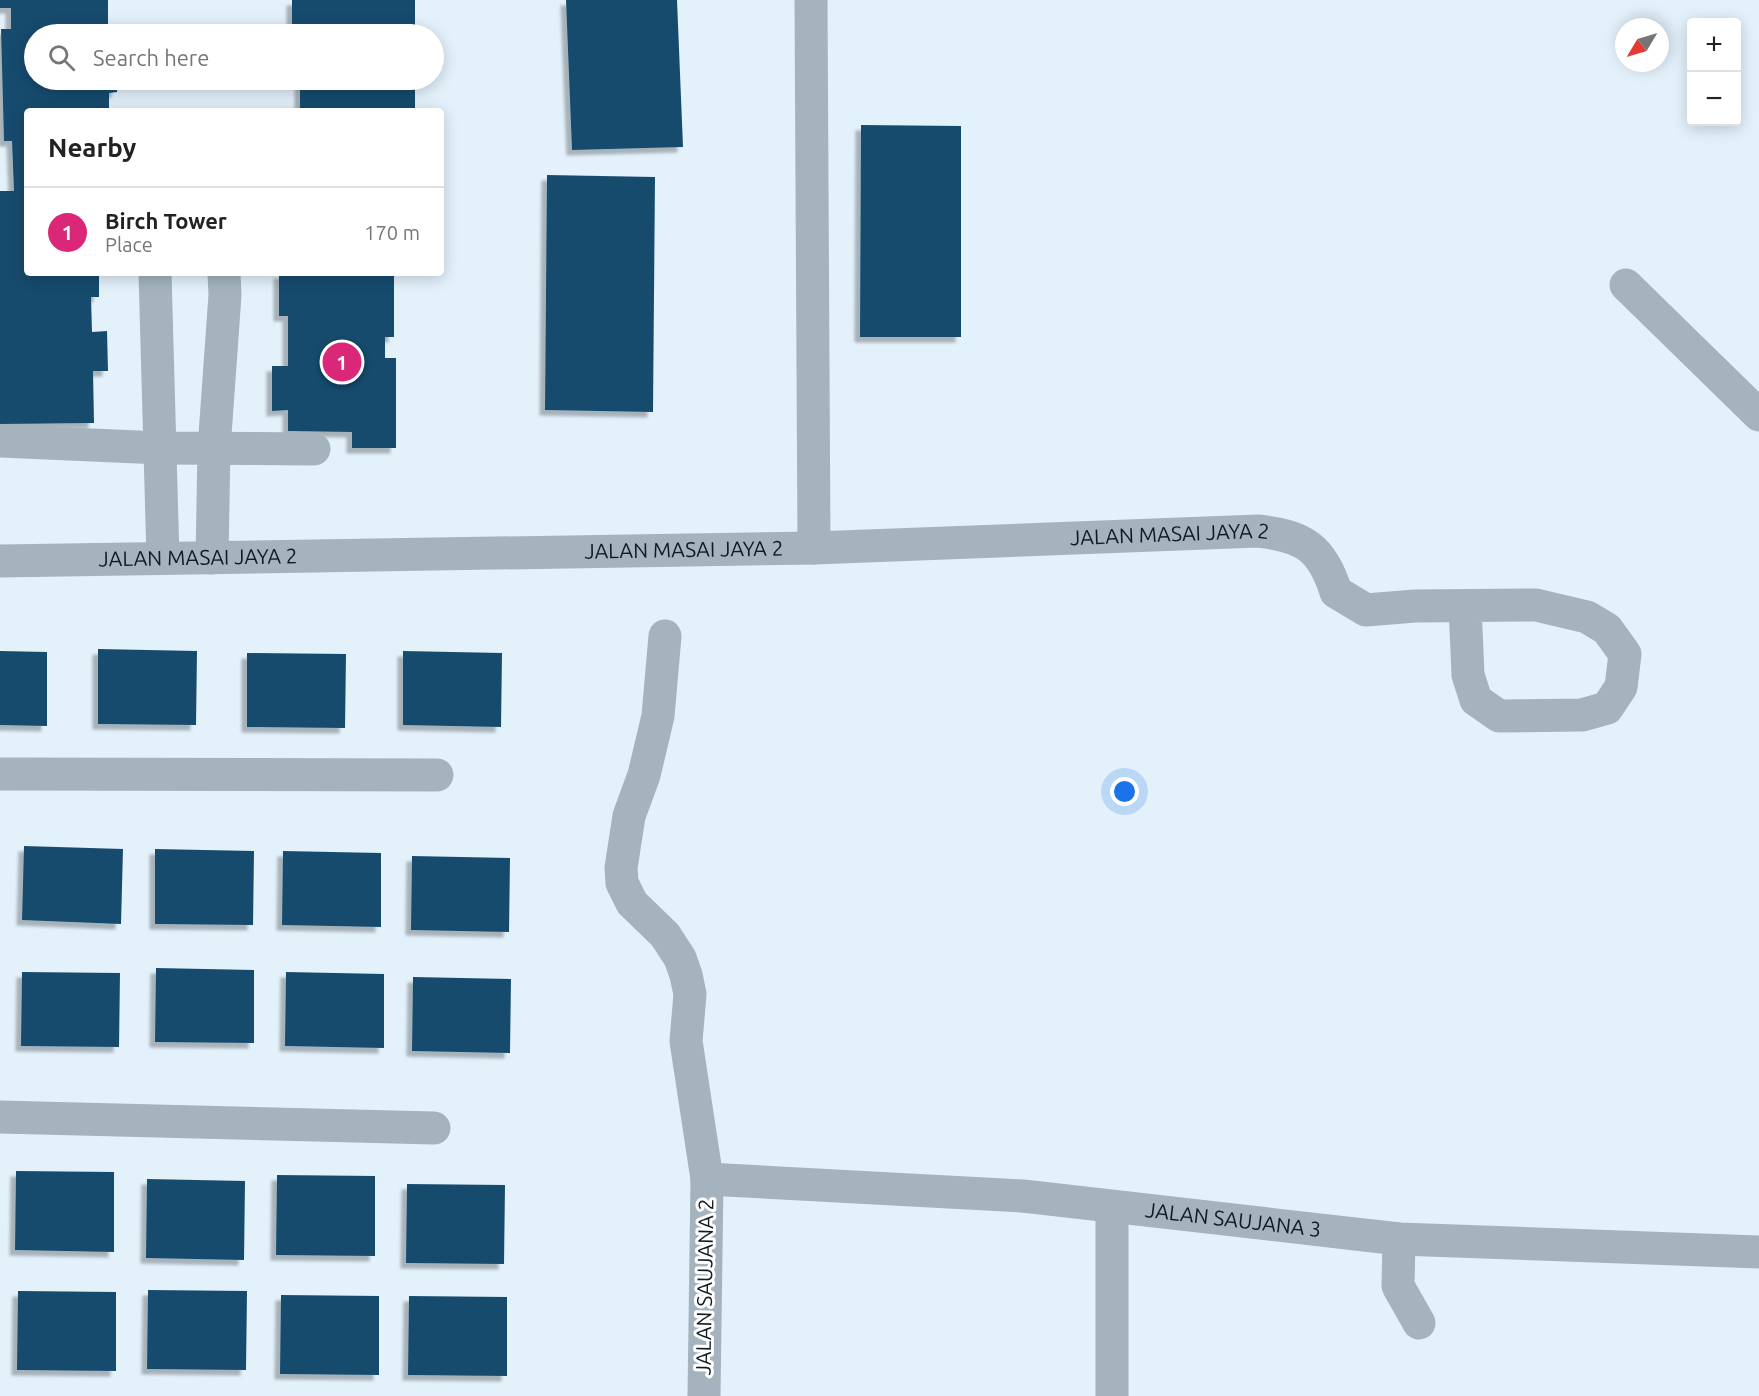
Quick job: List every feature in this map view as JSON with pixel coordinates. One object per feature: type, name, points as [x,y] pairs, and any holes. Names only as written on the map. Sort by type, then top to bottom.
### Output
[{"type":"street","points":[[811,0],[814,548]]},
{"type":"street","points":[[155,276],[163,558]]},
{"type":"street","points":[[212,558],[214,449],[225,295],[224,276]]},
{"type":"street","points":[[1626,285],[1759,415]]},
{"type":"street","points":[[0,441],[161,448],[314,449]]},
{"type":"street","name":"JALAN MASAI JAYA 2","points":[[0,561],[814,548],[1258,531],[1284,534],[1311,546],[1329,571],[1336,592],[1366,610],[1465,606]]},
{"type":"street","points":[[1536,605],[1587,617],[1607,629],[1625,654],[1622,687],[1607,708],[1582,715],[1499,716],[1476,700],[1468,675],[1465,606],[1536,605]]},
{"type":"street","name":"JALAN SAUJANA 2","points":[[665,636],[658,716],[644,775],[628,816],[621,868],[622,883],[626,893],[673,945],[686,975],[690,993],[686,1041],[707,1179],[704,1396]]},
{"type":"street","points":[[0,774],[437,775]]},
{"type":"street","points":[[0,1117],[434,1128]]},
{"type":"street","name":"JALAN SAUJANA 3","points":[[707,1179],[1023,1196],[1399,1239],[1759,1252]]},
{"type":"street","points":[[1112,1207],[1112,1396]]},
{"type":"street","points":[[1399,1239],[1398,1286],[1419,1323]]},
{"type":"building","points":[[0,0],[108,0],[108,24],[24,24],[24,90],[117,90],[117,92],[109,93],[109,108],[24,108],[24,276],[99,276],[99,297],[91,297],[92,332],[107,331],[108,371],[93,371],[94,423],[0,424],[0,191],[14,191],[12,141],[4,141],[1,29],[11,29],[11,8],[0,8]]},
{"type":"building","points":[[292,0],[415,0],[415,24],[292,24]]},
{"type":"building","points":[[566,0],[677,0],[683,147],[572,150]]},
{"type":"building","points":[[300,90],[415,90],[415,108],[300,108]]},
{"type":"building","points":[[861,125],[961,126],[961,337],[860,337]]},
{"type":"building","points":[[547,175],[655,177],[653,412],[545,410]]},
{"type":"building","points":[[279,276],[394,276],[394,337],[385,337],[385,358],[396,358],[396,448],[352,448],[352,432],[288,431],[288,410],[272,411],[272,366],[288,366],[288,316],[279,316]]},
{"type":"building","points":[[98,649],[197,651],[196,725],[98,724]]},
{"type":"building","points":[[0,651],[47,652],[47,726],[0,725]]},
{"type":"building","points":[[403,651],[502,653],[501,727],[403,725]]},
{"type":"building","points":[[247,653],[346,654],[345,728],[247,727]]},
{"type":"building","points":[[24,846],[123,849],[121,924],[22,920]]},
{"type":"building","points":[[155,849],[254,851],[253,925],[155,924]]},
{"type":"building","points":[[283,851],[381,853],[381,927],[282,925]]},
{"type":"building","points":[[412,856],[510,858],[509,932],[411,930]]},
{"type":"building","points":[[156,968],[254,970],[254,1043],[155,1042]]},
{"type":"building","points":[[22,972],[120,973],[119,1047],[21,1046]]},
{"type":"building","points":[[286,972],[384,974],[384,1048],[285,1046]]},
{"type":"building","points":[[413,977],[511,979],[510,1053],[412,1051]]},
{"type":"building","points":[[16,1171],[114,1172],[114,1252],[15,1250]]},
{"type":"building","points":[[277,1175],[375,1176],[375,1256],[276,1255]]},
{"type":"building","points":[[147,1179],[245,1181],[244,1260],[146,1258]]},
{"type":"building","points":[[407,1184],[505,1185],[504,1264],[406,1263]]},
{"type":"building","points":[[148,1290],[247,1291],[246,1370],[147,1369]]},
{"type":"building","points":[[18,1291],[116,1292],[116,1371],[17,1370]]},
{"type":"building","points":[[281,1295],[379,1296],[379,1375],[280,1374]]},
{"type":"building","points":[[409,1296],[507,1297],[507,1376],[408,1375]]},
{"type":"place","name":"Birch Tower","points":[[342,362]]}]
